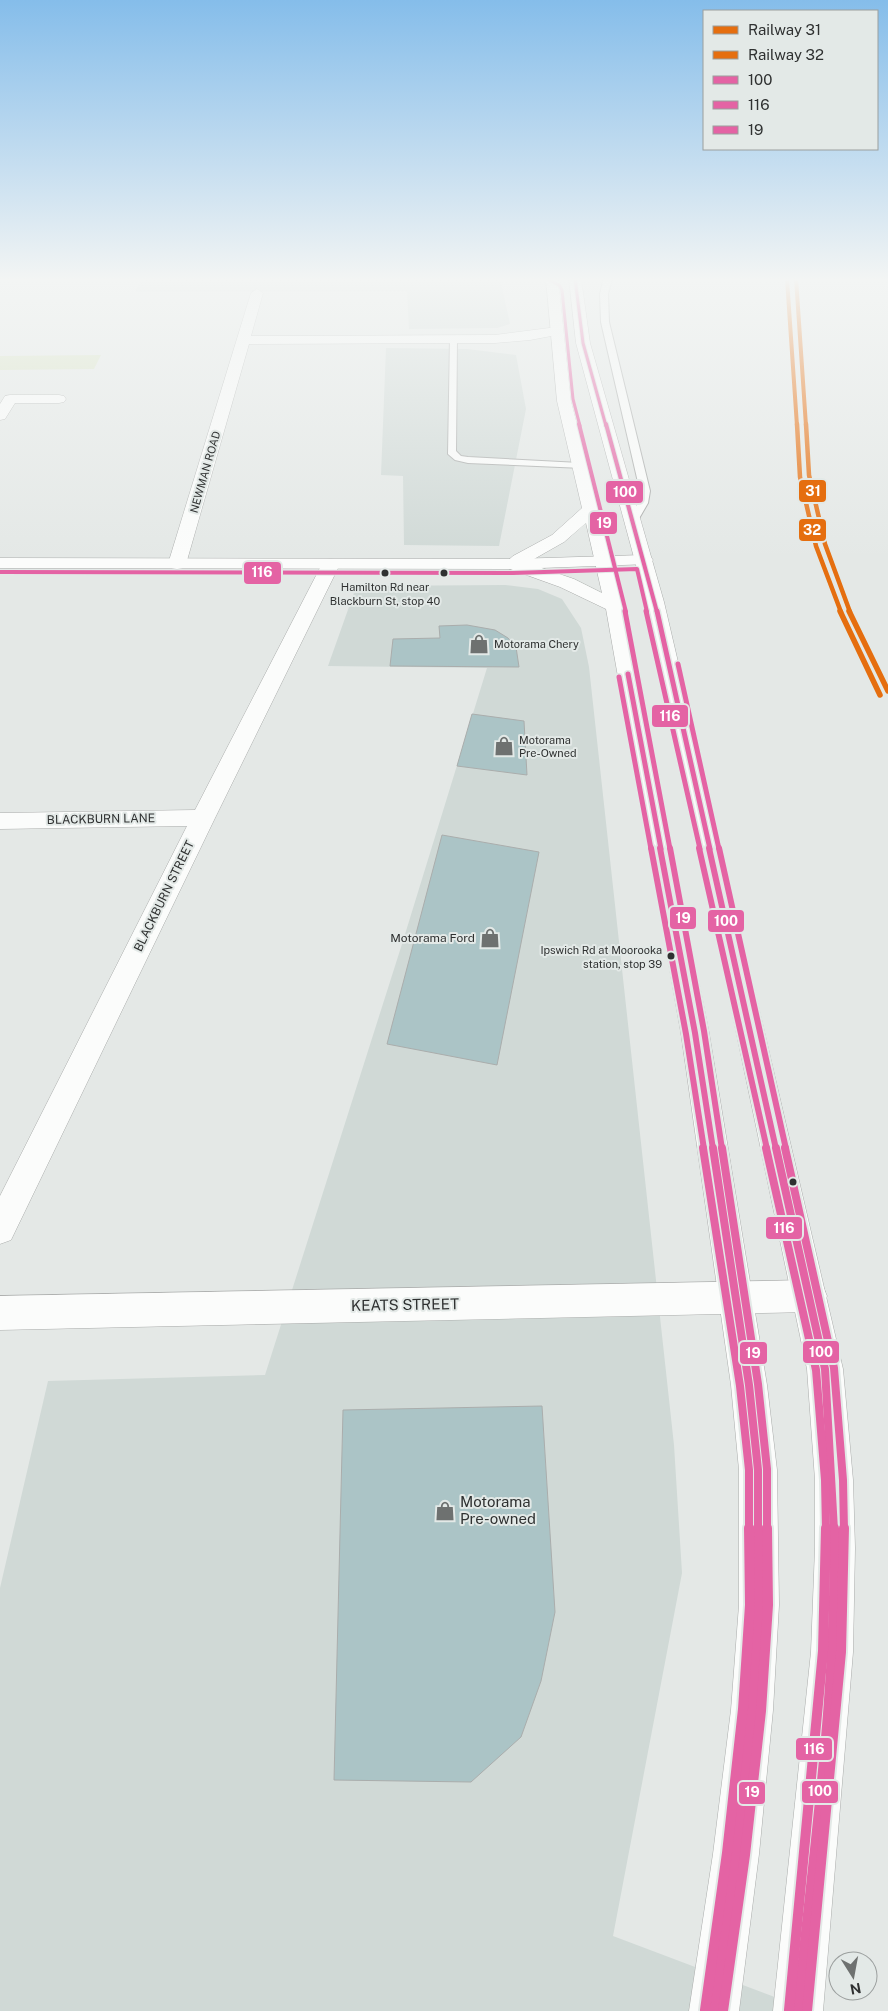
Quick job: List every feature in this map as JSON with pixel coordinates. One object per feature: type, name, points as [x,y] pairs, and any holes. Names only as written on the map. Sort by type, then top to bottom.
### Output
[{"type":"main road","name":"NEWMAN ROAD","points":[[177,564],[234,372]]},
{"type":"main road","points":[[561,372],[564,401],[615,606],[695,1033],[749,1385],[758,1470],[759,1605],[752,1710],[736,1854],[714,2011]]},
{"type":"main road","points":[[590,372],[655,602],[825,1369],[834,1480],[835,1548],[832,1652],[798,2011]]},
{"type":"main road","points":[[0,416],[10,399],[59,399]]},
{"type":"main road","points":[[513,564],[527,553],[546,545],[563,534],[590,510]]},
{"type":"main road","points":[[0,563],[513,564],[644,560]]},
{"type":"main road","name":"BLACKBURN STREET","points":[[0,1228],[331,564]]},
{"type":"main road","points":[[513,564],[567,583],[615,606]]},
{"type":"main road","name":"BLACKBURN LANE","points":[[0,821],[203,818]]},
{"type":"main road","name":"KEATS STREET","points":[[0,1313],[810,1296]]},
{"type":"lane","points":[[452,372],[451,452],[458,458],[580,466]]},
{"type":"lane","points":[[617,372],[645,492],[643,502],[632,520]]},
{"type":"shaded area","points":[[385,372],[519,372],[526,409],[499,546],[404,545],[403,476],[381,475]]},
{"type":"shaded area","points":[[505,585],[538,589],[562,599],[581,628],[589,667],[674,1445],[682,1573],[613,1936],[812,2011],[0,2011],[0,1588],[48,1381],[265,1375],[402,944],[487,668],[328,666],[355,590],[363,586]]},
{"type":"building","points":[[467,625],[495,630],[508,638],[516,647],[519,667],[390,666],[393,639],[440,638],[439,626]]},
{"type":"building","points":[[472,714],[524,721],[527,775],[457,766]]},
{"type":"building","points":[[442,835],[539,852],[497,1065],[387,1044]]},
{"type":"building","name":"Motorama Pre-owned","points":[[542,1406],[555,1612],[541,1681],[521,1737],[471,1782],[334,1780],[343,1410]]},
{"type":"rail line","name":"32","points":[[793,372],[800,477],[816,546],[838,607],[880,695]]},
{"type":"rail line","name":"31","points":[[802,372],[809,475],[825,544],[846,604],[888,691]]},
{"type":"transit line","name":"19","points":[[570,372],[573,399],[624,604],[704,1031],[758,1384],[767,1469],[768,1605],[761,1711],[745,1855],[723,2011]]},
{"type":"transit line","name":"100","points":[[591,372],[655,602],[825,1369],[834,1511],[834,1617],[825,1742],[798,2011]]},
{"type":"transit line","name":"116","points":[[0,572],[513,573],[637,569],[816,1370],[825,1480],[826,1548],[823,1651],[789,2010]]},
{"type":"transit line","name":"19","points":[[678,664],[834,1368],[843,1480],[844,1548],[841,1652],[807,2011]]},
{"type":"transit line","name":"100","points":[[628,674],[695,1033],[749,1385],[758,1470],[759,1605],[752,1710],[736,1854],[714,2011]]},
{"type":"transit line","name":"116","points":[[619,677],[686,1034],[740,1386],[749,1470],[750,1605],[743,1709],[727,1853],[705,2010]]},
{"type":"place","name":"Hamilton Rd near Blackburn St, stop 40","points":[[385,573]]},
{"type":"place","name":"Motorama Chery","points":[[479,644]]},
{"type":"place","name":"Motorama Pre-Owned","points":[[504,746]]},
{"type":"place","name":"Motorama Ford","points":[[490,938]]},
{"type":"place","name":"Ipswich Rd at Moorooka station, stop 39","points":[[671,956]]},
{"type":"place","name":"Motorama Pre-owned","points":[[445,1511]]}]
